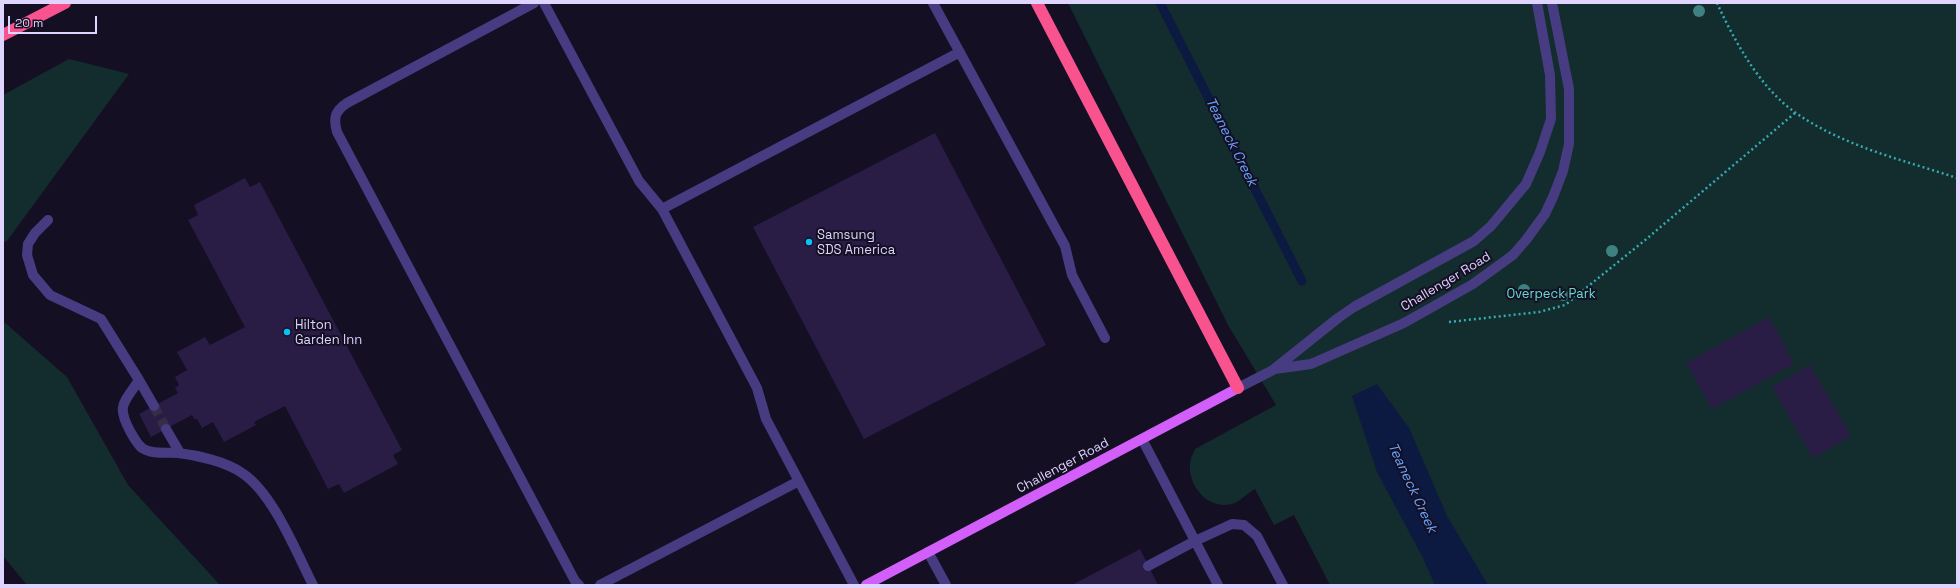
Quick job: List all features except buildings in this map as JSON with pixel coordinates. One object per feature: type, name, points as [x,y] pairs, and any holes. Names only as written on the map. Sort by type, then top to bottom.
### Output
[{"type":"highway","points":[[3,35],[65,3]]},
{"type":"highway","points":[[1037,3],[1238,388]]},
{"type":"main road","name":"Challenger Road","points":[[866,585],[1238,388]]},
{"type":"street","points":[[534,3],[347,103],[338,110],[334,120],[337,132],[574,581],[579,585]]},
{"type":"street","points":[[544,3],[639,181],[662,209],[757,388],[766,419],[854,585]]},
{"type":"street","points":[[933,3],[1065,246],[1072,275],[1105,338]]},
{"type":"street","name":"Challenger Road","points":[[1238,388],[1273,370],[1354,307],[1474,241],[1507,208],[1526,184],[1540,152],[1551,118],[1550,75],[1537,3]]},
{"type":"street","name":"Challenger Road","points":[[1273,370],[1311,364],[1404,322],[1473,284],[1513,255],[1526,240],[1544,214],[1553,197],[1563,171],[1569,144],[1569,89],[1552,3]]},
{"type":"street","points":[[662,209],[960,52]]},
{"type":"street","points":[[48,220],[35,233],[28,244],[27,255],[33,275],[50,295],[101,319],[154,406]]},
{"type":"street","points":[[139,380],[121,409],[122,417],[136,441],[142,448],[156,452],[180,453],[225,464],[242,472],[257,484],[270,503],[313,585]]},
{"type":"street","points":[[166,429],[180,453]]},
{"type":"street","points":[[1142,439],[1218,585]]},
{"type":"street","points":[[600,585],[798,481]]},
{"type":"street","points":[[1148,566],[1195,541],[1232,524],[1244,525],[1257,536],[1283,585]]},
{"type":"street","points":[[928,552],[946,585]]},
{"type":"path","points":[[1717,3],[1758,74],[1772,91],[1795,113],[1823,130],[1884,154],[1957,178]]},
{"type":"path","points":[[1448,322],[1539,312],[1565,305],[1644,241],[1795,113]]},
{"type":"green space","name":"Overpeck Park","points":[[1068,3],[1957,3],[1957,585],[1330,585],[1294,515],[1274,525],[1255,489],[1235,503],[1223,505],[1208,500],[1196,488],[1192,480],[1190,462],[1195,449],[1276,405],[1228,325]]},
{"type":"green space","points":[[69,59],[129,74],[7,241],[3,242],[3,95]]},
{"type":"green space","points":[[3,321],[67,377],[128,485],[220,585],[27,585],[3,556]]},
{"type":"water","points":[[1377,384],[1409,428],[1447,516],[1488,585],[1435,585],[1423,558],[1377,472],[1352,396]]},
{"type":"waterway","name":"Teaneck Creek","points":[[1160,3],[1302,281]]},
{"type":"tunnel","points":[[154,406],[166,429]]},
{"type":"place","name":"Samsung SDS America","points":[[809,242]]},
{"type":"place","name":"Hilton Garden Inn","points":[[287,332]]}]
